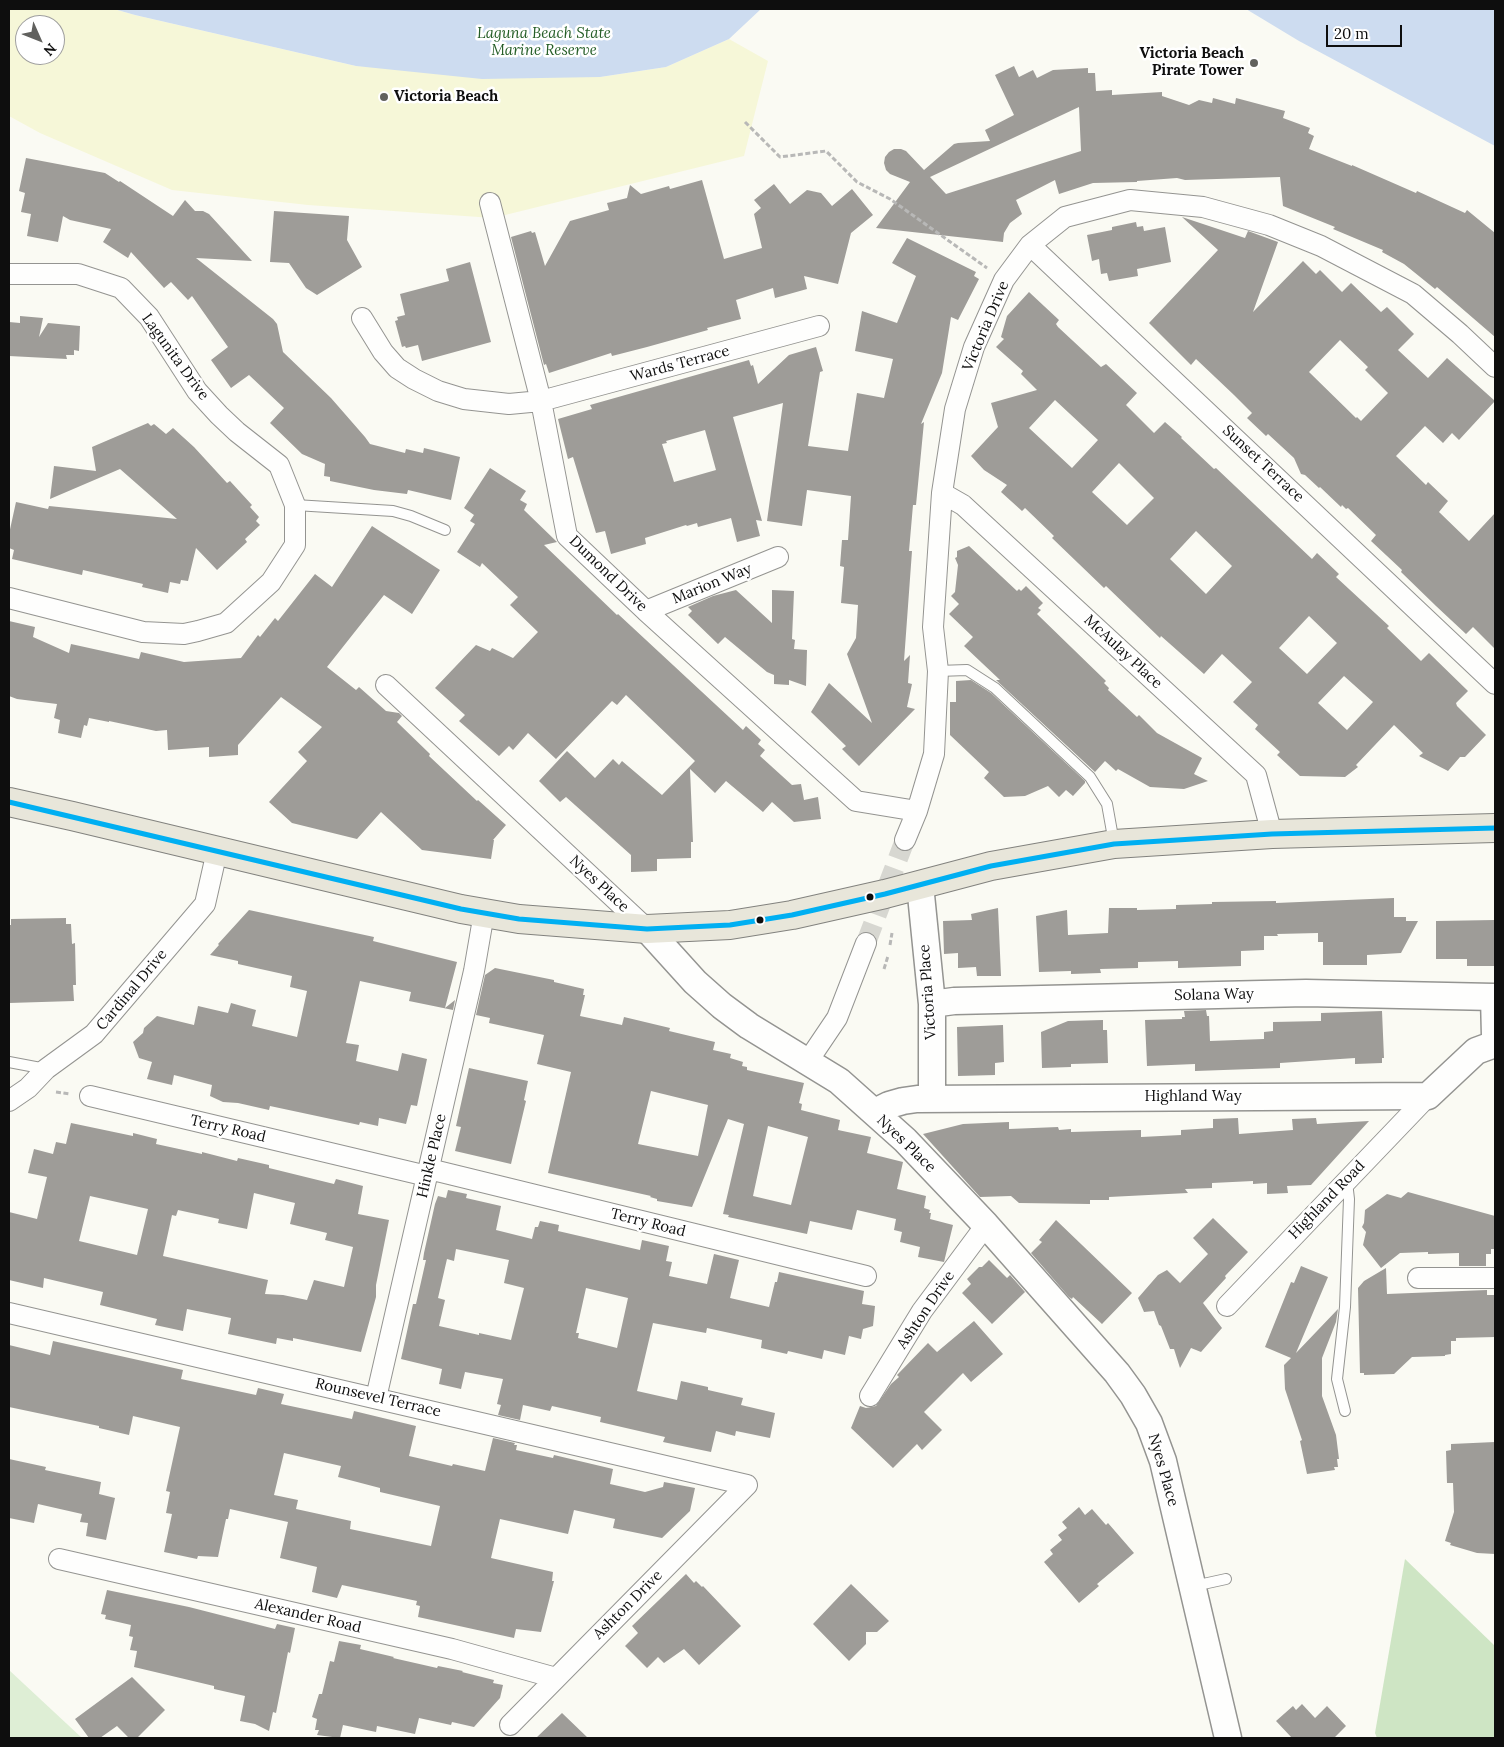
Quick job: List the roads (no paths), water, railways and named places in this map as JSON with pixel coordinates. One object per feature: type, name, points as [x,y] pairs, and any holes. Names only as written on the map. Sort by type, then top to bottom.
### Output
[{"type":"highway","points":[[9,802],[484,913],[520,919],[647,929],[730,925],[836,905],[991,866],[1114,844],[1272,834],[1495,828]]},
{"type":"street","name":"Victoria Drive","points":[[905,840],[917,811],[934,754],[938,670],[933,626],[942,493],[954,409],[974,346],[1004,280],[1030,245],[1065,218],[1130,200],[1203,207],[1269,225],[1321,246],[1413,294],[1495,367]]},
{"type":"street","name":"Dumond Drive","points":[[490,203],[541,401],[567,536],[646,611],[856,801],[917,811]]},
{"type":"street","name":"Sunset Terrace","points":[[1030,245],[1495,684]]},
{"type":"street","name":"Lagunita Drive","points":[[9,274],[78,274],[121,288],[150,318],[197,390],[231,426],[278,465],[295,505],[295,545],[271,582],[226,623],[184,634],[143,632],[9,598]]},
{"type":"street","name":"Wards Terrace","points":[[362,318],[383,352],[397,368],[414,379],[438,391],[464,399],[509,404],[541,401],[819,326]]},
{"type":"street","name":"McAulay Place","points":[[942,493],[962,505],[1256,775],[1272,834]]},
{"type":"street","name":"Marion Way","points":[[646,611],[778,557]]},
{"type":"street","name":"Nyes Place","points":[[386,685],[647,929],[695,982],[722,1006],[749,1026],[839,1081],[905,1140],[986,1226],[1117,1373],[1145,1416],[1164,1461],[1228,1738]]},
{"type":"street","name":"Cardinal Drive","points":[[9,1102],[28,1088],[46,1069],[94,1034],[205,904],[217,851]]},
{"type":"street","name":"Victoria Place","points":[[920,885],[932,1004],[932,1099]]},
{"type":"street","name":"Hinkle Place","points":[[376,1398],[474,971],[484,913]]},
{"type":"street","points":[[808,1061],[837,1018],[866,943]]},
{"type":"street","name":"Solana Way","points":[[932,1004],[954,1001],[1306,993],[1495,997]]},
{"type":"street","points":[[1495,997],[1495,1036]]},
{"type":"street","points":[[1428,1096],[1476,1051],[1495,1044]]},
{"type":"street","name":"Terry Road","points":[[90,1096],[866,1276]]},
{"type":"street","name":"Highland Way","points":[[875,1112],[888,1105],[903,1101],[932,1099],[1428,1096]]},
{"type":"street","name":"Highland Road","points":[[1227,1306],[1428,1096]]},
{"type":"street","name":"Ashton Drive","points":[[870,1396],[922,1311],[986,1226]]},
{"type":"street","points":[[1418,1278],[1495,1278]]},
{"type":"street","name":"Rounsevel Terrace","points":[[9,1313],[746,1485]]},
{"type":"street","name":"Ashton Drive","points":[[510,1725],[746,1485]]},
{"type":"street","name":"Alexander Road","points":[[59,1559],[452,1649],[556,1678]]},
{"type":"lane","points":[[295,505],[393,511],[445,530]]},
{"type":"lane","points":[[938,670],[967,670],[995,688],[1090,777],[1107,804],[1114,844]]},
{"type":"lane","points":[[9,1062],[46,1069]]},
{"type":"lane","points":[[1345,1411],[1337,1379],[1345,1307],[1349,1199],[1346,1180]]},
{"type":"lane","points":[[1193,1587],[1226,1578]]},
{"type":"water","name":"Laguna Beach State Marine Reserve","points":[[114,9],[761,9],[729,39],[666,67],[600,77],[482,79],[356,66]]},
{"type":"water","points":[[1246,9],[1495,9],[1495,146],[1299,41]]},
{"type":"tunnel","points":[[866,943],[905,840]]},
{"type":"place","name":"Victoria Beach Pirate Tower","points":[[1254,63]]},
{"type":"place","name":"Victoria Beach","points":[[384,97]]}]
